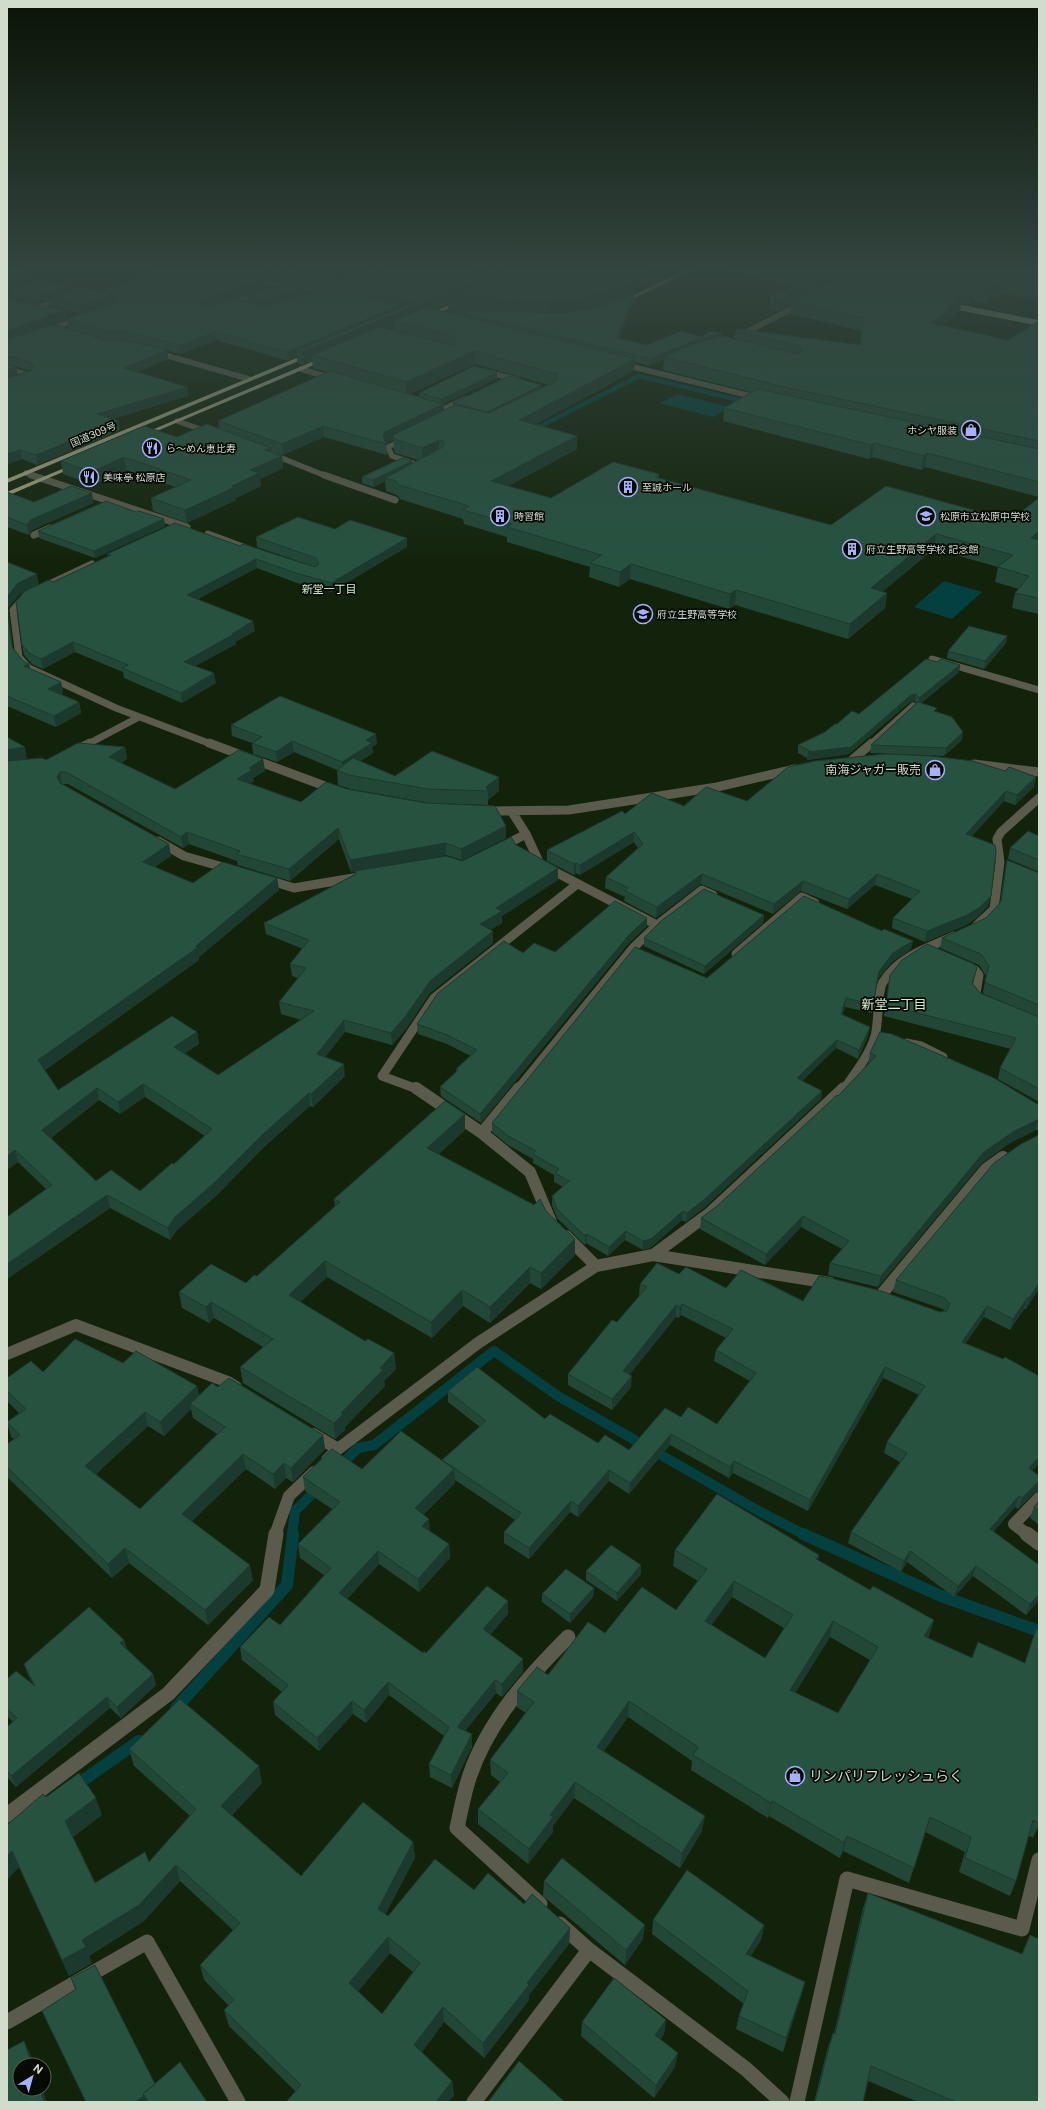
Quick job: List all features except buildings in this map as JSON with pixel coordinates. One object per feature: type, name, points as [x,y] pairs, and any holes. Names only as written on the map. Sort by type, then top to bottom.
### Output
[{"type":"highway","name":"国道309号","points":[[7,480],[280,366]]},
{"type":"highway","points":[[135,439],[307,366]]},
{"type":"highway","name":"国道309号","points":[[7,494],[85,461]]},
{"type":"street","points":[[205,366],[249,379]]},
{"type":"street","points":[[631,366],[764,400]]},
{"type":"street","points":[[7,368],[30,376],[7,384]]},
{"type":"street","points":[[474,368],[524,382]]},
{"type":"street","points":[[649,371],[656,368]]},
{"type":"street","points":[[301,369],[342,381]]},
{"type":"street","points":[[502,381],[508,378]]},
{"type":"street","points":[[441,410],[468,397]]},
{"type":"street","points":[[434,408],[448,412]]},
{"type":"street","points":[[177,421],[220,436]]},
{"type":"street","points":[[410,437],[388,447],[392,456],[427,465],[417,470]]},
{"type":"street","points":[[264,451],[372,493],[395,500]]},
{"type":"street","points":[[26,473],[179,524],[260,553]]},
{"type":"street","points":[[372,493],[385,487]]},
{"type":"street","points":[[103,504],[110,501]]},
{"type":"street","points":[[164,531],[179,524]]},
{"type":"street","points":[[34,536],[54,526]]},
{"type":"street","points":[[100,561],[24,597],[13,610],[18,657],[29,668],[116,708],[342,792]]},
{"type":"street","points":[[932,659],[1039,690]]},
{"type":"street","points":[[867,759],[848,760],[913,706]]},
{"type":"street","points":[[69,754],[139,717]]},
{"type":"street","points":[[965,763],[1039,772]]},
{"type":"street","points":[[474,811],[512,812],[569,810],[717,787],[806,766]]},
{"type":"street","points":[[654,1255],[710,1213],[843,1090],[863,1062],[878,1037],[882,983],[896,966],[922,949],[964,932],[981,923],[994,909],[1004,863],[997,839],[1000,832],[1022,811],[1039,798]]},
{"type":"street","points":[[512,812],[526,834],[540,864],[576,885],[657,925]]},
{"type":"street","points":[[494,851],[526,834]]},
{"type":"street","points":[[152,838],[184,856],[240,872]]},
{"type":"street","points":[[254,876],[294,888],[371,874]]},
{"type":"street","points":[[576,885],[434,998],[382,1076],[416,1088],[482,1133],[530,1172],[550,1222],[596,1266]]},
{"type":"street","points":[[482,1133],[657,925],[702,890],[724,899]]},
{"type":"street","points":[[728,961],[771,919],[802,897],[823,906]]},
{"type":"street","points":[[908,943],[936,954]]},
{"type":"street","points":[[956,962],[976,970],[979,973],[981,978],[976,993],[977,996],[993,1005]]},
{"type":"street","points":[[898,1041],[921,1046],[949,1060]]},
{"type":"street","points":[[881,1295],[986,1169],[1014,1149]]},
{"type":"street","points":[[7,1815],[168,1694],[267,1590],[275,1535],[289,1496],[338,1449],[478,1343],[596,1266],[654,1255],[843,1286]]},
{"type":"street","points":[[870,1292],[896,1300]]},
{"type":"street","points":[[7,1354],[58,1331],[76,1325],[228,1382],[247,1394]]},
{"type":"street","points":[[306,1429],[338,1449]]},
{"type":"street","points":[[1039,1498],[1014,1524],[1039,1542]]},
{"type":"street","points":[[568,1637],[533,1671],[495,1721],[470,1775],[458,1828],[589,1950],[746,2069],[782,2102]]},
{"type":"street","points":[[796,2102],[846,1879],[1022,1929],[1039,1860]]},
{"type":"street","points":[[7,2022],[148,1942],[238,2102]]},
{"type":"street","points":[[474,2102],[589,1950]]},
{"type":"water","points":[[677,394],[730,407],[713,417],[660,403]]},
{"type":"water","points":[[944,581],[982,592],[952,619],[914,607]]},
{"type":"waterway","points":[[531,431],[639,376],[747,402]]},
{"type":"waterway","points":[[340,1466],[358,1448],[374,1445],[494,1351],[558,1396],[757,1510],[804,1534]]},
{"type":"waterway","points":[[292,1535],[295,1511],[318,1488]]},
{"type":"waterway","points":[[176,1708],[287,1585],[293,1534]]},
{"type":"waterway","points":[[804,1534],[941,1596],[1039,1631]]},
{"type":"waterway","points":[[75,1786],[139,1741]]},
{"type":"place","name":"ホシヤ服装","points":[[971,430]]},
{"type":"place","name":"ら～めん恵比寿","points":[[152,448]]},
{"type":"place","name":"美味亭 松原店","points":[[89,477]]},
{"type":"place","name":"至誠ホール","points":[[628,487]]},
{"type":"place","name":"時習館","points":[[500,516]]},
{"type":"place","name":"松原市立松原中学校","points":[[926,516]]},
{"type":"place","name":"府立生野高等学校 記念館","points":[[852,549]]},
{"type":"place","name":"府立生野高等学校","points":[[643,614]]},
{"type":"place","name":"南海ジャガー販売","points":[[935,770]]},
{"type":"place","name":"リンパリフレッシュらく","points":[[795,1776]]},
{"type":"district","name":"新堂一丁目","points":[[329,589]]},
{"type":"district","name":"新堂二丁目","points":[[894,1004]]}]
